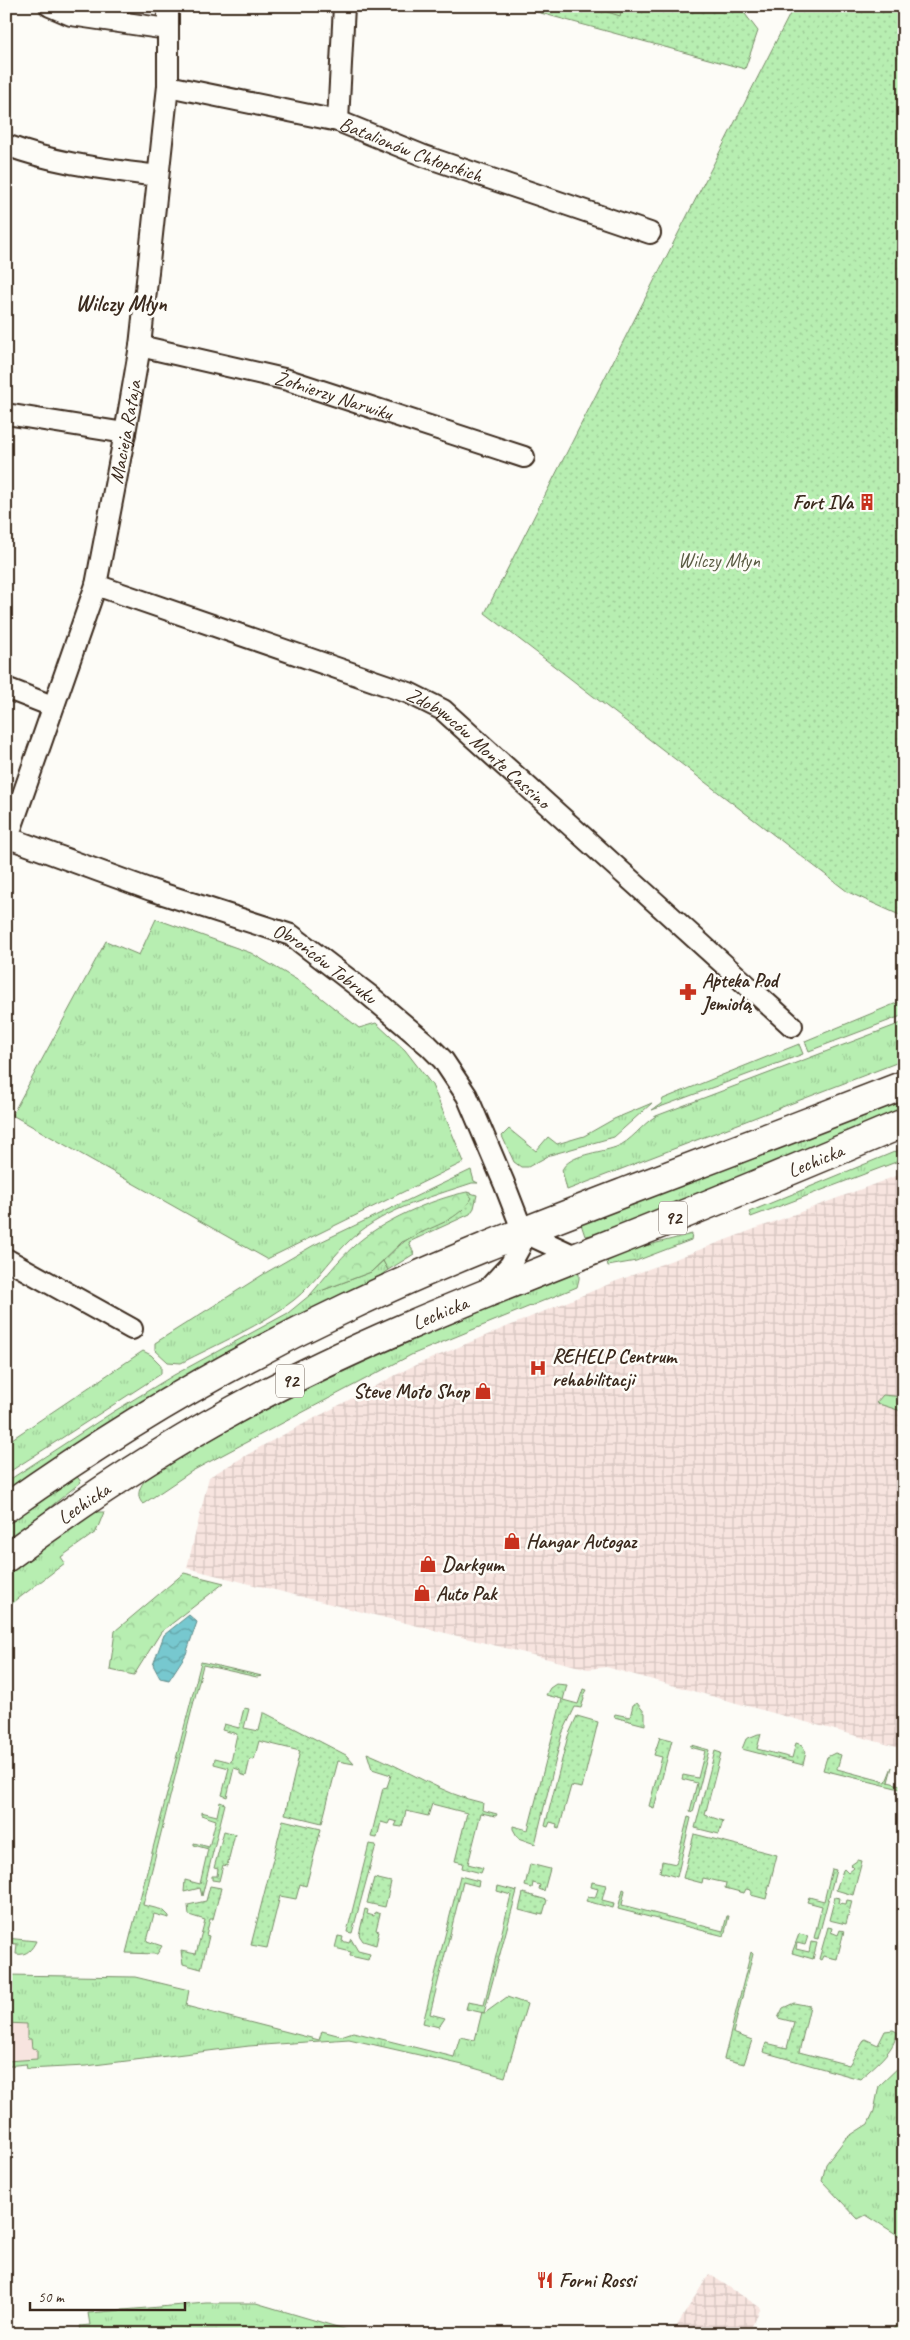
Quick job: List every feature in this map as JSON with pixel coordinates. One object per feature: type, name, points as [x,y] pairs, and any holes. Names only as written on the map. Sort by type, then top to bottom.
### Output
[{"type":"main road","name":"Lechicka","points":[[6,1508],[110,1438],[248,1358],[364,1299],[522,1232],[904,1085]]},
{"type":"main road","name":"Lechicka","points":[[6,1558],[62,1516],[107,1486],[235,1409],[334,1359],[483,1294],[904,1124]]},
{"type":"street","points":[[50,6],[71,15],[167,29]]},
{"type":"street","name":"Macieja Rataja","points":[[8,840],[52,706],[96,585],[140,346],[168,86],[168,6]]},
{"type":"street","points":[[338,121],[344,6]]},
{"type":"street","name":"Batalionów Chłopskich","points":[[168,86],[338,121],[424,156],[650,233]]},
{"type":"street","points":[[6,145],[50,160],[81,167],[158,176]]},
{"type":"street","name":"Żołnierzy Narwiku","points":[[140,346],[288,380],[524,457]]},
{"type":"street","points":[[6,414],[125,433]]},
{"type":"street","name":"Zdobywców Monte Cassino","points":[[96,585],[409,693],[443,710],[792,1026]]},
{"type":"street","points":[[6,688],[52,706]]},
{"type":"street","name":"Obrońców Tobruku","points":[[8,840],[151,890],[291,935],[328,963],[428,1045],[443,1060],[467,1096],[475,1112],[522,1232]]},
{"type":"street","points":[[483,1294],[510,1265],[520,1247],[522,1232],[577,1257]]},
{"type":"street","points":[[6,1260],[132,1329]]},
{"type":"shaded area","points":[[904,1173],[904,1749],[606,1667],[588,1669],[187,1568],[209,1477],[264,1445],[411,1367],[614,1282]]},
{"type":"shaded area","points":[[6,2023],[27,2024],[27,2039],[31,2039],[37,2049],[37,2059],[6,2061]]},
{"type":"shaded area","points":[[709,2274],[761,2308],[748,2334],[672,2334]]},
{"type":"green space","points":[[515,6],[739,6],[758,31],[745,69]]},
{"type":"green space","points":[[589,6],[623,6],[620,16]]},
{"type":"green space","name":"Wilczy Młyn","points":[[794,6],[904,6],[904,917],[848,892],[485,613]]},
{"type":"green space","points":[[156,919],[251,953],[304,984],[359,1028],[376,1023],[405,1050],[432,1085],[464,1162],[267,1259],[12,1115],[106,941],[139,955]]},
{"type":"green space","points":[[904,1000],[904,1015],[809,1051],[805,1041]]},
{"type":"green space","points":[[904,1022],[904,1060],[567,1190],[562,1170],[571,1160],[621,1145],[656,1116]]},
{"type":"green space","points":[[799,1044],[803,1054],[652,1110],[661,1104],[663,1099]]},
{"type":"green space","points":[[904,1099],[904,1110],[607,1232],[606,1229],[603,1231],[604,1233],[585,1236],[581,1224]]},
{"type":"green space","points":[[652,1103],[614,1137],[550,1155],[528,1167],[521,1167],[514,1162],[502,1136],[509,1129],[536,1151],[548,1137],[557,1144],[584,1136],[614,1119]]},
{"type":"green space","points":[[904,1148],[904,1159],[751,1217],[749,1212]]},
{"type":"green space","points":[[471,1170],[474,1181],[478,1183],[472,1183],[405,1206],[359,1232],[339,1251],[301,1294],[282,1309],[254,1326],[181,1363],[168,1362],[155,1350],[155,1343],[267,1272],[314,1245]]},
{"type":"green space","points":[[467,1192],[473,1198],[465,1210],[446,1222],[402,1242],[371,1272],[310,1295],[348,1251],[378,1228],[408,1212],[438,1200]]},
{"type":"green space","points":[[467,1192],[477,1195],[474,1208],[470,1214],[409,1242],[414,1254],[388,1270],[383,1261],[406,1241],[460,1212],[472,1198]]},
{"type":"green space","points":[[692,1234],[691,1240],[636,1261],[608,1266],[607,1261],[610,1255]]},
{"type":"green space","points":[[383,1261],[388,1270],[369,1284],[6,1493],[6,1482],[113,1412],[174,1375],[288,1313],[310,1295],[371,1272]]},
{"type":"green space","points":[[579,1271],[577,1287],[411,1355],[192,1471],[143,1504],[139,1498],[139,1491],[146,1479],[250,1418],[358,1365]]},
{"type":"green space","points":[[143,1351],[151,1355],[161,1365],[161,1374],[6,1474],[6,1443]]},
{"type":"green space","points":[[883,1395],[904,1397],[904,1412],[876,1403]]},
{"type":"green space","points":[[76,1475],[81,1482],[6,1543],[6,1523]]},
{"type":"green space","points":[[94,1512],[104,1512],[96,1532],[61,1557],[65,1563],[6,1608],[6,1574],[9,1569],[11,1572]]},
{"type":"green space","points":[[184,1573],[224,1583],[161,1632],[134,1675],[110,1670],[115,1631]]},
{"type":"green space","points":[[201,1662],[262,1676],[257,1677],[203,1665],[143,1905],[163,1910],[169,1916],[169,1918],[154,1914],[147,1941],[162,1946],[157,1954],[126,1953]]},
{"type":"green space","points":[[556,1684],[567,1685],[563,1700],[578,1704],[583,1689],[587,1690],[583,1697],[581,1708],[575,1707],[562,1734],[535,1844],[518,1838],[513,1826],[528,1830],[562,1699],[546,1695],[550,1688]]},
{"type":"green space","points":[[637,1703],[645,1713],[645,1725],[614,1717],[615,1714],[630,1717],[633,1705]]},
{"type":"green space","points":[[244,1708],[249,1709],[244,1728],[259,1731],[263,1713],[265,1713],[346,1755],[354,1764],[338,1761],[322,1823],[285,1814],[300,1751],[259,1741],[254,1760],[250,1759],[246,1776],[240,1774],[240,1770],[234,1768],[227,1797],[222,1795],[229,1768],[214,1764],[215,1758],[231,1762],[237,1734],[222,1730],[224,1724],[239,1728]]},
{"type":"green space","points":[[577,1716],[598,1722],[582,1788],[571,1786],[559,1829],[556,1828],[557,1824],[550,1822],[548,1827],[545,1826],[568,1736]]},
{"type":"green space","points":[[761,1734],[757,1749],[792,1758],[796,1743],[802,1745],[806,1752],[803,1765],[742,1749],[746,1739]]},
{"type":"green space","points":[[660,1737],[672,1740],[654,1808],[649,1806],[662,1757],[654,1755]]},
{"type":"green space","points":[[691,1745],[709,1750],[693,1812],[690,1811],[697,1783],[682,1779],[683,1775],[698,1778],[705,1751],[690,1747]]},
{"type":"green space","points":[[715,1751],[721,1753],[705,1815],[723,1821],[719,1834],[695,1828]]},
{"type":"green space","points":[[367,1753],[453,1794],[483,1803],[482,1810],[497,1814],[496,1816],[481,1813],[468,1864],[483,1868],[481,1873],[462,1868],[463,1863],[455,1861],[467,1813],[432,1804],[428,1816],[406,1811],[402,1827],[395,1826],[397,1822],[390,1820],[388,1824],[381,1822],[377,1838],[371,1837],[383,1788],[387,1787],[391,1775],[372,1769]]},
{"type":"green space","points":[[835,1753],[841,1755],[837,1769],[886,1782],[892,1767],[888,1782],[904,1786],[904,1790],[823,1770],[827,1757]]},
{"type":"green space","points":[[220,1802],[225,1804],[202,1896],[200,1888],[184,1892],[185,1880],[200,1884],[208,1849],[194,1845],[194,1843],[209,1847],[216,1820],[201,1815],[201,1812],[217,1816]]},
{"type":"green space","points":[[688,1817],[691,1818],[677,1877],[660,1872],[662,1861],[676,1864]]},
{"type":"green space","points":[[283,1820],[321,1829],[306,1886],[300,1884],[296,1899],[280,1896],[267,1948],[251,1945]]},
{"type":"green space","points":[[224,1831],[235,1834],[227,1866],[223,1865],[219,1881],[212,1880],[212,1876],[217,1876],[218,1869],[214,1868]]},
{"type":"green space","points":[[694,1834],[777,1855],[766,1899],[751,1895],[751,1890],[746,1889],[744,1893],[725,1888],[726,1883],[703,1878],[702,1883],[683,1878]]},
{"type":"green space","points":[[369,1844],[376,1845],[352,1933],[347,1932]]},
{"type":"green space","points":[[858,1860],[862,1861],[853,1895],[836,1890],[843,1870],[848,1873],[854,1868],[851,1865]]},
{"type":"green space","points":[[530,1864],[550,1869],[544,1891],[539,1889],[540,1885],[533,1883],[532,1888],[525,1886]]},
{"type":"green space","points":[[832,1869],[836,1870],[818,1939],[814,1938],[822,1906],[807,1902],[809,1897],[824,1901]]},
{"type":"green space","points":[[460,1876],[479,1881],[478,1886],[463,1882],[430,2014],[445,2018],[439,2027],[423,2023]]},
{"type":"green space","points":[[374,1878],[391,1882],[385,1907],[367,1903]]},
{"type":"green space","points":[[592,1882],[606,1885],[602,1900],[614,1903],[613,1908],[586,1901],[588,1897],[595,1898],[598,1889],[591,1887]]},
{"type":"green space","points":[[210,1886],[221,1888],[213,1919],[210,1919],[206,1935],[209,1936],[201,1969],[183,1964],[181,1951],[196,1954],[205,1920],[189,1915],[188,1905],[206,1901]]},
{"type":"green space","points":[[498,1886],[517,1891],[484,2013],[466,2009],[468,2002],[484,2005],[511,1895],[497,1891]]},
{"type":"green space","points":[[623,1889],[625,1890],[622,1905],[723,1931],[727,1916],[729,1916],[724,1936],[618,1909]]},
{"type":"green space","points":[[523,1893],[547,1900],[543,1914],[539,1913],[538,1915],[519,1910]]},
{"type":"green space","points":[[835,1897],[840,1898],[839,1903],[846,1904],[847,1900],[852,1901],[846,1924],[829,1920]]},
{"type":"green space","points":[[365,1909],[368,1910],[367,1914],[374,1916],[375,1912],[380,1914],[376,1930],[379,1931],[376,1945],[363,1941],[359,1935]]},
{"type":"green space","points":[[828,1927],[832,1928],[831,1932],[838,1935],[840,1930],[844,1931],[837,1959],[823,1956],[821,1960],[819,1959]]},
{"type":"green space","points":[[799,1934],[808,1936],[805,1945],[797,1943],[796,1949],[809,1952],[811,1942],[817,1943],[813,1959],[792,1953]]},
{"type":"green space","points":[[338,1936],[343,1937],[342,1941],[349,1943],[351,1939],[358,1951],[370,1954],[368,1960],[350,1956],[351,1952],[335,1948]]},
{"type":"green space","points":[[6,1938],[36,1941],[29,1951],[23,1954],[16,1954],[17,1944],[7,1943],[6,1945]]},
{"type":"green space","points":[[751,1952],[753,1954],[733,2033],[752,2040],[744,2064],[724,2059]]},
{"type":"green space","points":[[6,1975],[135,1977],[189,1990],[186,2006],[319,2040],[322,2031],[341,2036],[353,2032],[454,2057],[460,2037],[475,2040],[482,2012],[485,2013],[507,1997],[527,2004],[505,2077],[463,2065],[349,2039],[249,2046],[86,2066],[27,2069],[26,2064],[6,2066],[6,2061],[37,2059],[37,2049],[32,2048],[31,2039],[27,2039],[27,2024],[6,2023]]},
{"type":"green space","points":[[794,2003],[810,2006],[799,2052],[849,2065],[865,2039],[878,2045],[885,2031],[893,2030],[897,2032],[895,2039],[883,2058],[860,2079],[763,2052],[766,2043],[787,2048],[794,2022],[778,2018],[783,2008]]},
{"type":"green space","points":[[904,2062],[904,2239],[866,2215],[858,2219],[822,2181],[826,2164],[846,2138],[868,2124],[874,2111],[879,2086]]},
{"type":"green space","points":[[206,2303],[256,2303],[361,2334],[288,2334],[212,2330],[82,2334],[80,2326],[90,2325],[88,2313]]},
{"type":"green space","points":[[904,2315],[904,2334],[891,2334]]},
{"type":"green space","points":[[68,2328],[68,2334],[25,2333]]},
{"type":"water","points":[[189,1615],[197,1622],[186,1654],[169,1680],[160,1678],[153,1665],[164,1635]]},
{"type":"place","name":"Fort IVa","points":[[867,502]]},
{"type":"place","name":"Apteka Pod Jemiołą","points":[[688,992]]},
{"type":"place","name":"REHELP Centrum rehabilitacji","points":[[538,1368]]},
{"type":"place","name":"Steve Moto Shop","points":[[483,1391]]},
{"type":"place","name":"Hangar Autogaz","points":[[512,1541]]},
{"type":"place","name":"Darkgum","points":[[428,1564]]},
{"type":"place","name":"Auto Pak","points":[[422,1593]]},
{"type":"place","name":"Forni Rossi","points":[[545,2280]]},
{"type":"district","name":"Wilczy Młyn","points":[[121,304]]}]
